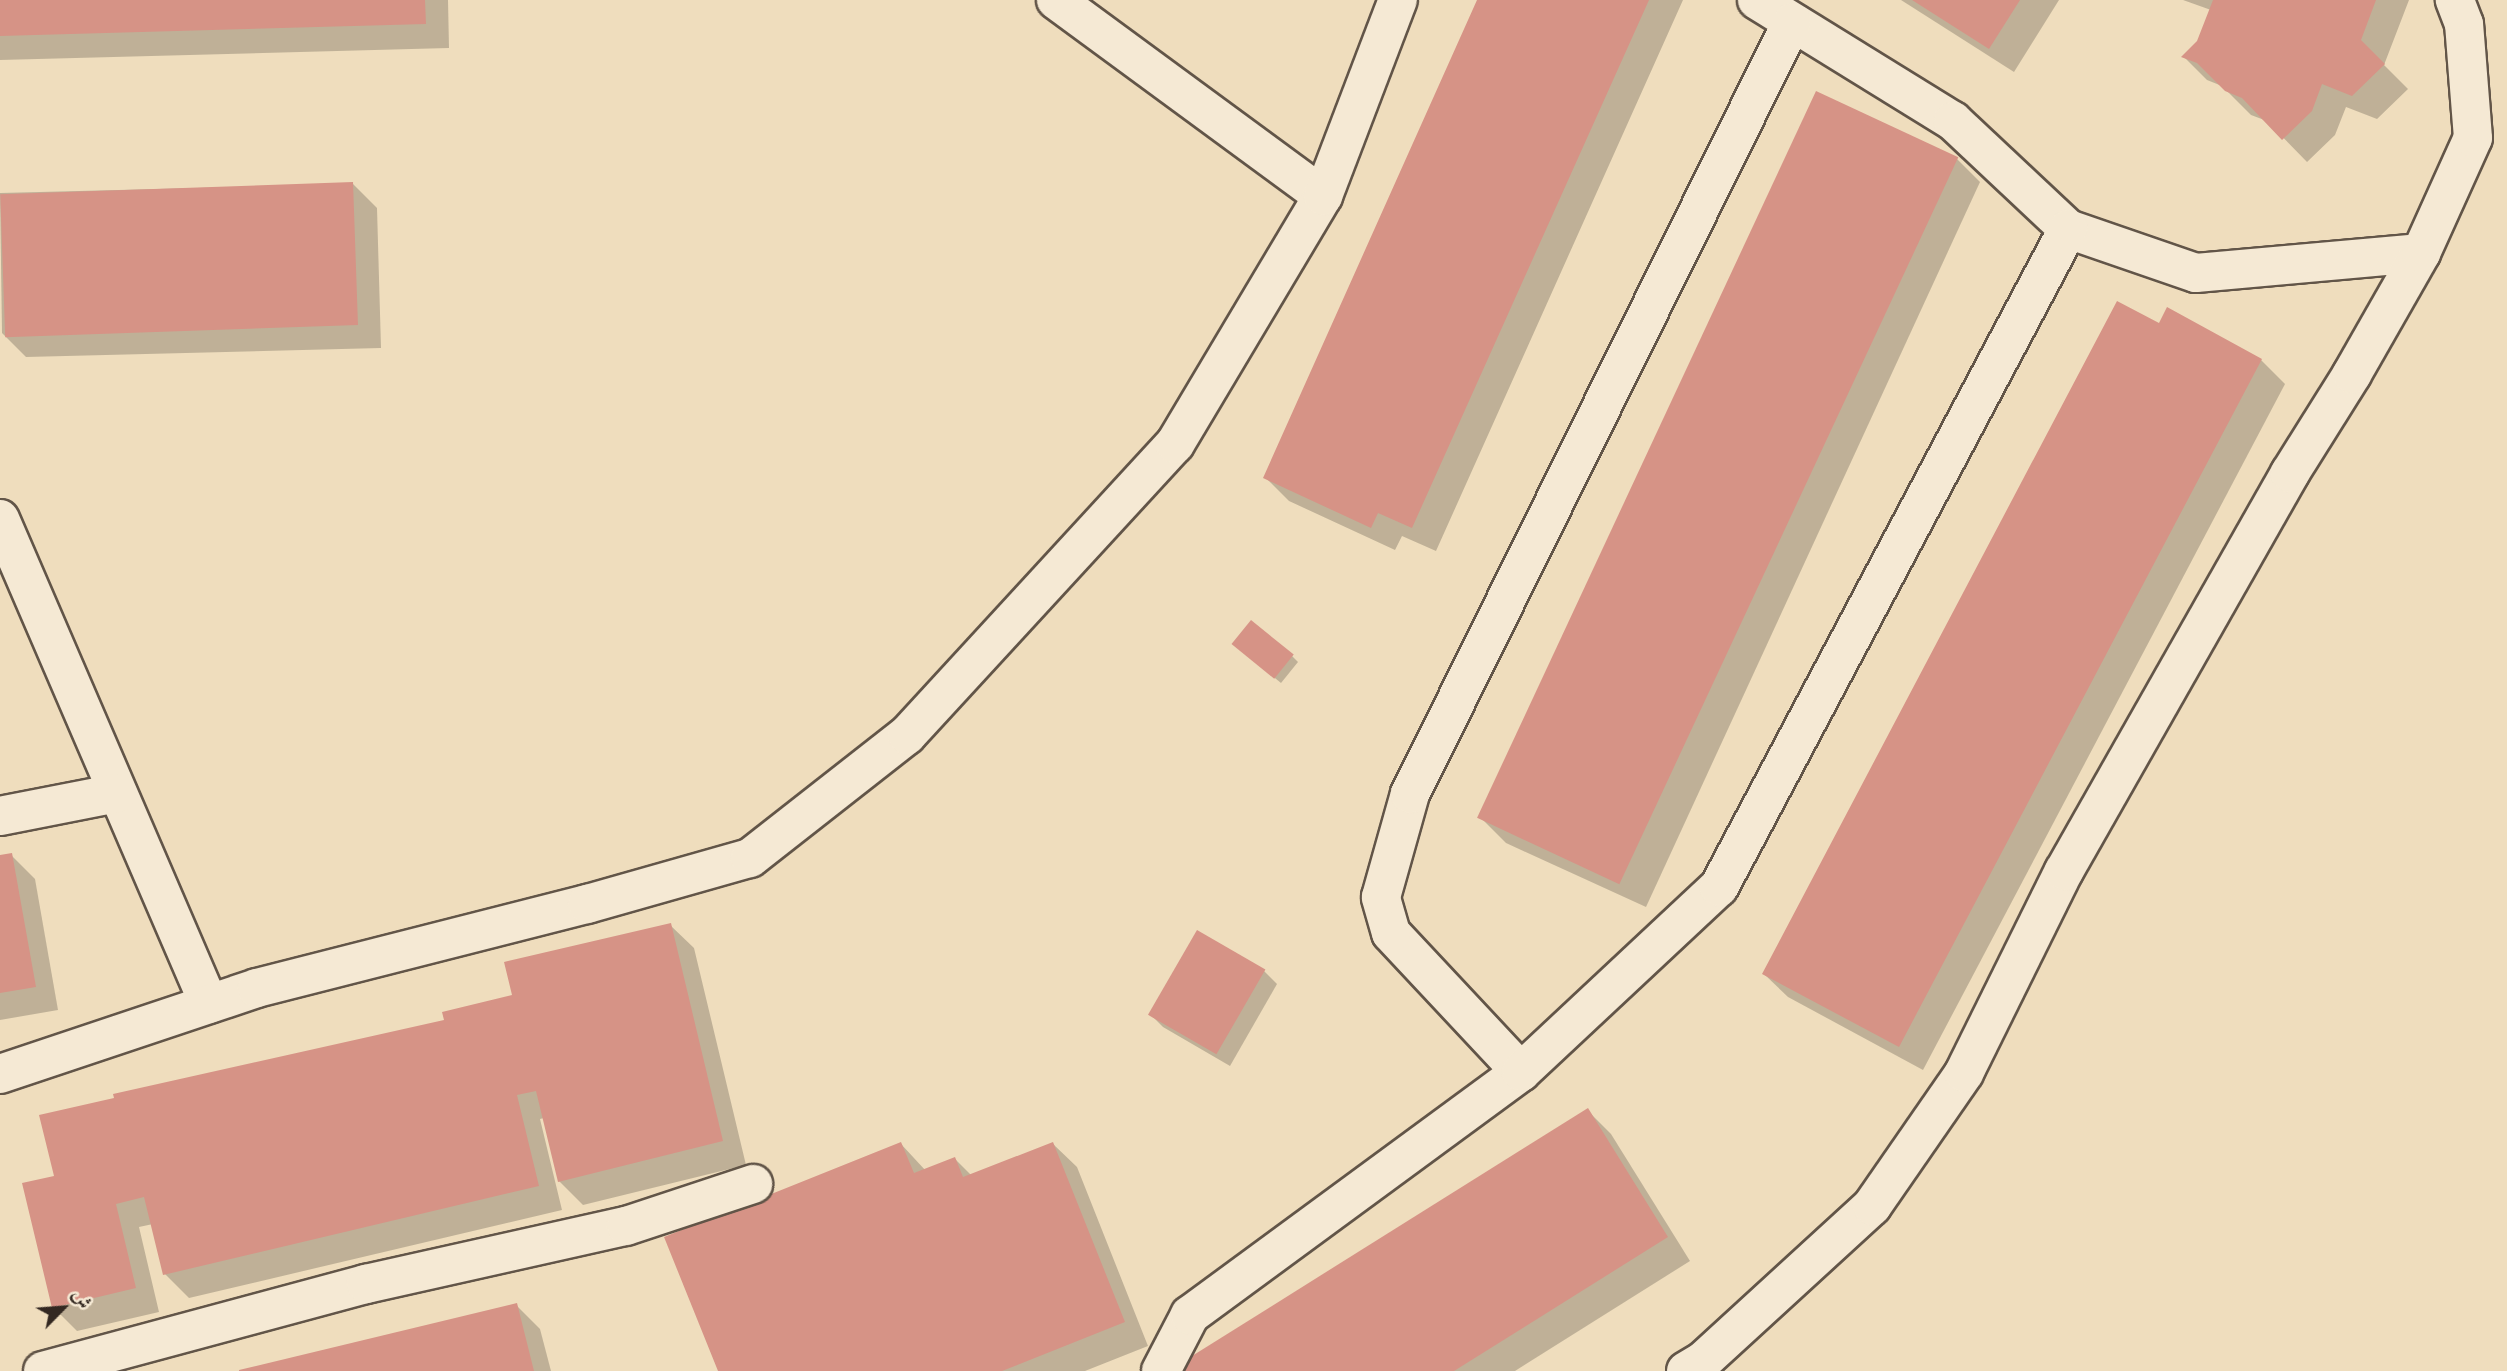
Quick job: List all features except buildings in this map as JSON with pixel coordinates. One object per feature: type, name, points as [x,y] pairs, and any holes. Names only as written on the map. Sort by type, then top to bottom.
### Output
[{"type":"street","points":[[1056,0],[1323,196]]},
{"type":"street","points":[[0,1074],[257,988],[587,904],[750,858],[907,735],[1175,444],[1323,196],[1398,0]]},
{"type":"street","points":[[1757,0],[1953,121],[2068,229],[2196,273],[2421,253]]},
{"type":"street","points":[[1686,1371],[1704,1360],[1872,1206],[1964,1073],[2064,871],[2290,473],[2352,374],[2421,253],[2473,138],[2464,24],[2455,0]]},
{"type":"street","points":[[1521,1072],[1391,933],[1381,897],[1410,794],[1792,22]]},
{"type":"street","points":[[1161,1371],[1190,1315],[1521,1072],[1719,887],[2068,229]]},
{"type":"street","points":[[0,519],[209,1004]]},
{"type":"street","points":[[0,816],[117,793]]},
{"type":"street","points":[[43,1371],[366,1284],[626,1226],[753,1184]]}]
